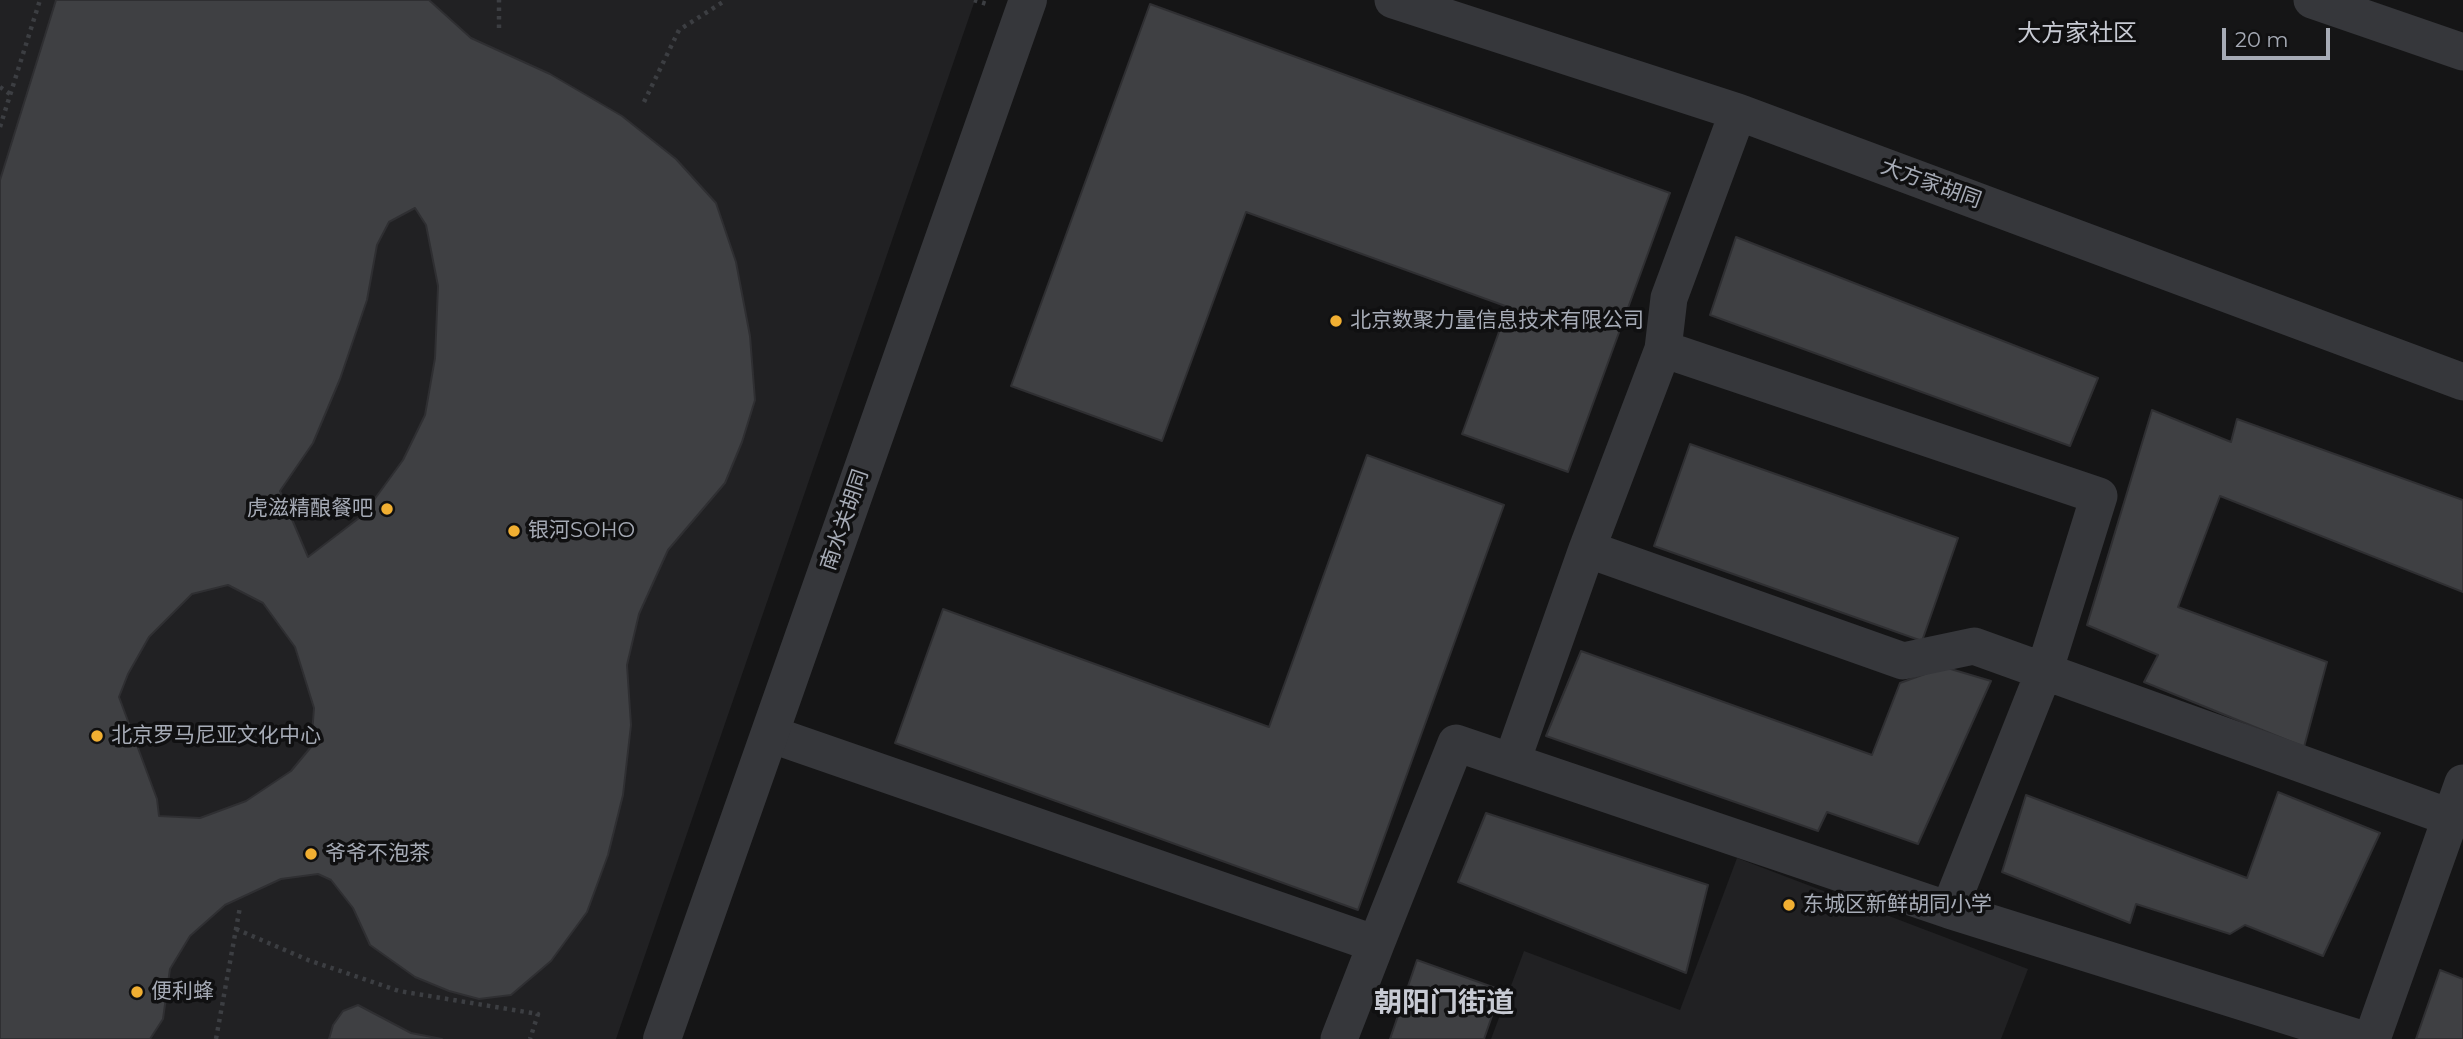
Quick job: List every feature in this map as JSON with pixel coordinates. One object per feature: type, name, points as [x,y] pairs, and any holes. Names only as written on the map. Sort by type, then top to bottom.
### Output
[{"type":"street","name":"南水关胡同","points":[[663,1039],[1028,0]]},
{"type":"street","name":"大方家胡同","points":[[1394,0],[1738,112],[2463,382]]},
{"type":"street","points":[[2312,0],[2463,52]]},
{"type":"street","points":[[1512,761],[1587,549],[1663,349],[1670,298],[1738,112]]},
{"type":"street","points":[[1663,349],[2099,496],[2045,669],[1949,910]]},
{"type":"street","points":[[1587,549],[1903,661],[1974,646],[2045,669],[2449,817]]},
{"type":"street","points":[[770,734],[1376,944]]},
{"type":"street","points":[[1339,1039],[1456,743],[1949,910],[2361,1039]]},
{"type":"street","points":[[2372,1039],[2463,783]]},
{"type":"path","points":[[0,127],[40,0]]},
{"type":"path","points":[[499,0],[499,28]]},
{"type":"path","points":[[644,102],[679,30],[726,0]]},
{"type":"path","points":[[0,88],[10,94]]},
{"type":"path","points":[[216,1039],[240,907]]},
{"type":"path","points":[[236,929],[308,960],[399,992],[538,1014],[530,1039]]},
{"type":"shaded area","name":"银河SOHO","points":[[0,0],[975,0],[616,1039],[0,1039]]},
{"type":"shaded area","name":"东城区新鲜胡同小学","points":[[1737,858],[2028,969],[2001,1039],[1491,1039],[1524,951],[1680,1010]]},
{"type":"building","name":"银河SOHO","points":[[56,0],[429,0],[471,38],[550,74],[622,116],[676,159],[716,203],[736,262],[750,336],[755,400],[725,483],[668,550],[639,614],[627,665],[631,725],[623,795],[608,855],[587,912],[551,961],[511,995],[479,999],[449,991],[415,977],[370,945],[353,908],[331,880],[318,874],[281,879],[225,905],[190,936],[170,969],[163,1019],[150,1039],[0,1039],[0,180]],"holes":[[[415,208],[426,225],[438,286],[435,358],[425,415],[403,460],[363,515],[308,557],[280,491],[313,443],[340,379],[367,300],[377,245],[389,222]],[[228,585],[263,603],[295,647],[314,708],[311,747],[291,771],[246,801],[200,818],[159,816],[157,799],[119,697],[128,674],[149,637],[192,594]]]},
{"type":"building","points":[[1150,4],[1670,193],[1568,472],[1462,434],[1508,307],[1246,212],[1162,441],[1011,386]]},
{"type":"building","points":[[1736,237],[2098,378],[2070,446],[1710,315]]},
{"type":"building","points":[[2152,410],[2231,442],[2237,419],[2463,500],[2463,592],[2220,496],[2178,607],[2327,662],[2304,747],[2144,682],[2158,655],[2087,625]]},
{"type":"building","points":[[1690,444],[1958,538],[1922,641],[1654,546]]},
{"type":"building","points":[[1367,455],[1504,505],[1358,910],[895,743],[943,609],[1269,727]]},
{"type":"building","points":[[1581,651],[1872,755],[1900,683],[1944,667],[1991,681],[1918,844],[1827,812],[1818,831],[1546,736]]},
{"type":"building","points":[[2278,792],[2380,833],[2323,956],[2245,925],[2230,934],[2136,904],[2130,923],[2002,872],[2026,795],[2247,878]]},
{"type":"building","points":[[1486,813],[1708,885],[1686,973],[1458,882]]},
{"type":"building","points":[[1417,960],[1501,990],[1484,1039],[1390,1039]]},
{"type":"building","points":[[2440,970],[2463,979],[2463,1039],[2416,1039]]},
{"type":"building","points":[[358,1005],[411,1033],[442,1039],[329,1039],[333,1025],[343,1011]]},
{"type":"place","name":"北京数聚力量信息技术有限公司","points":[[1336,321]]},
{"type":"place","name":"虎滋精酿餐吧","points":[[387,509]]},
{"type":"place","name":"银河SOHO","points":[[514,531]]},
{"type":"place","name":"北京罗马尼亚文化中心","points":[[97,736]]},
{"type":"place","name":"爷爷不泡茶","points":[[311,854]]},
{"type":"place","name":"东城区新鲜胡同小学","points":[[1789,905]]},
{"type":"place","name":"便利蜂","points":[[137,992]]},
{"type":"district","name":"大方家社区","points":[[2077,34]]},
{"type":"district","name":"朝阳门街道","points":[[1444,1004]]}]
